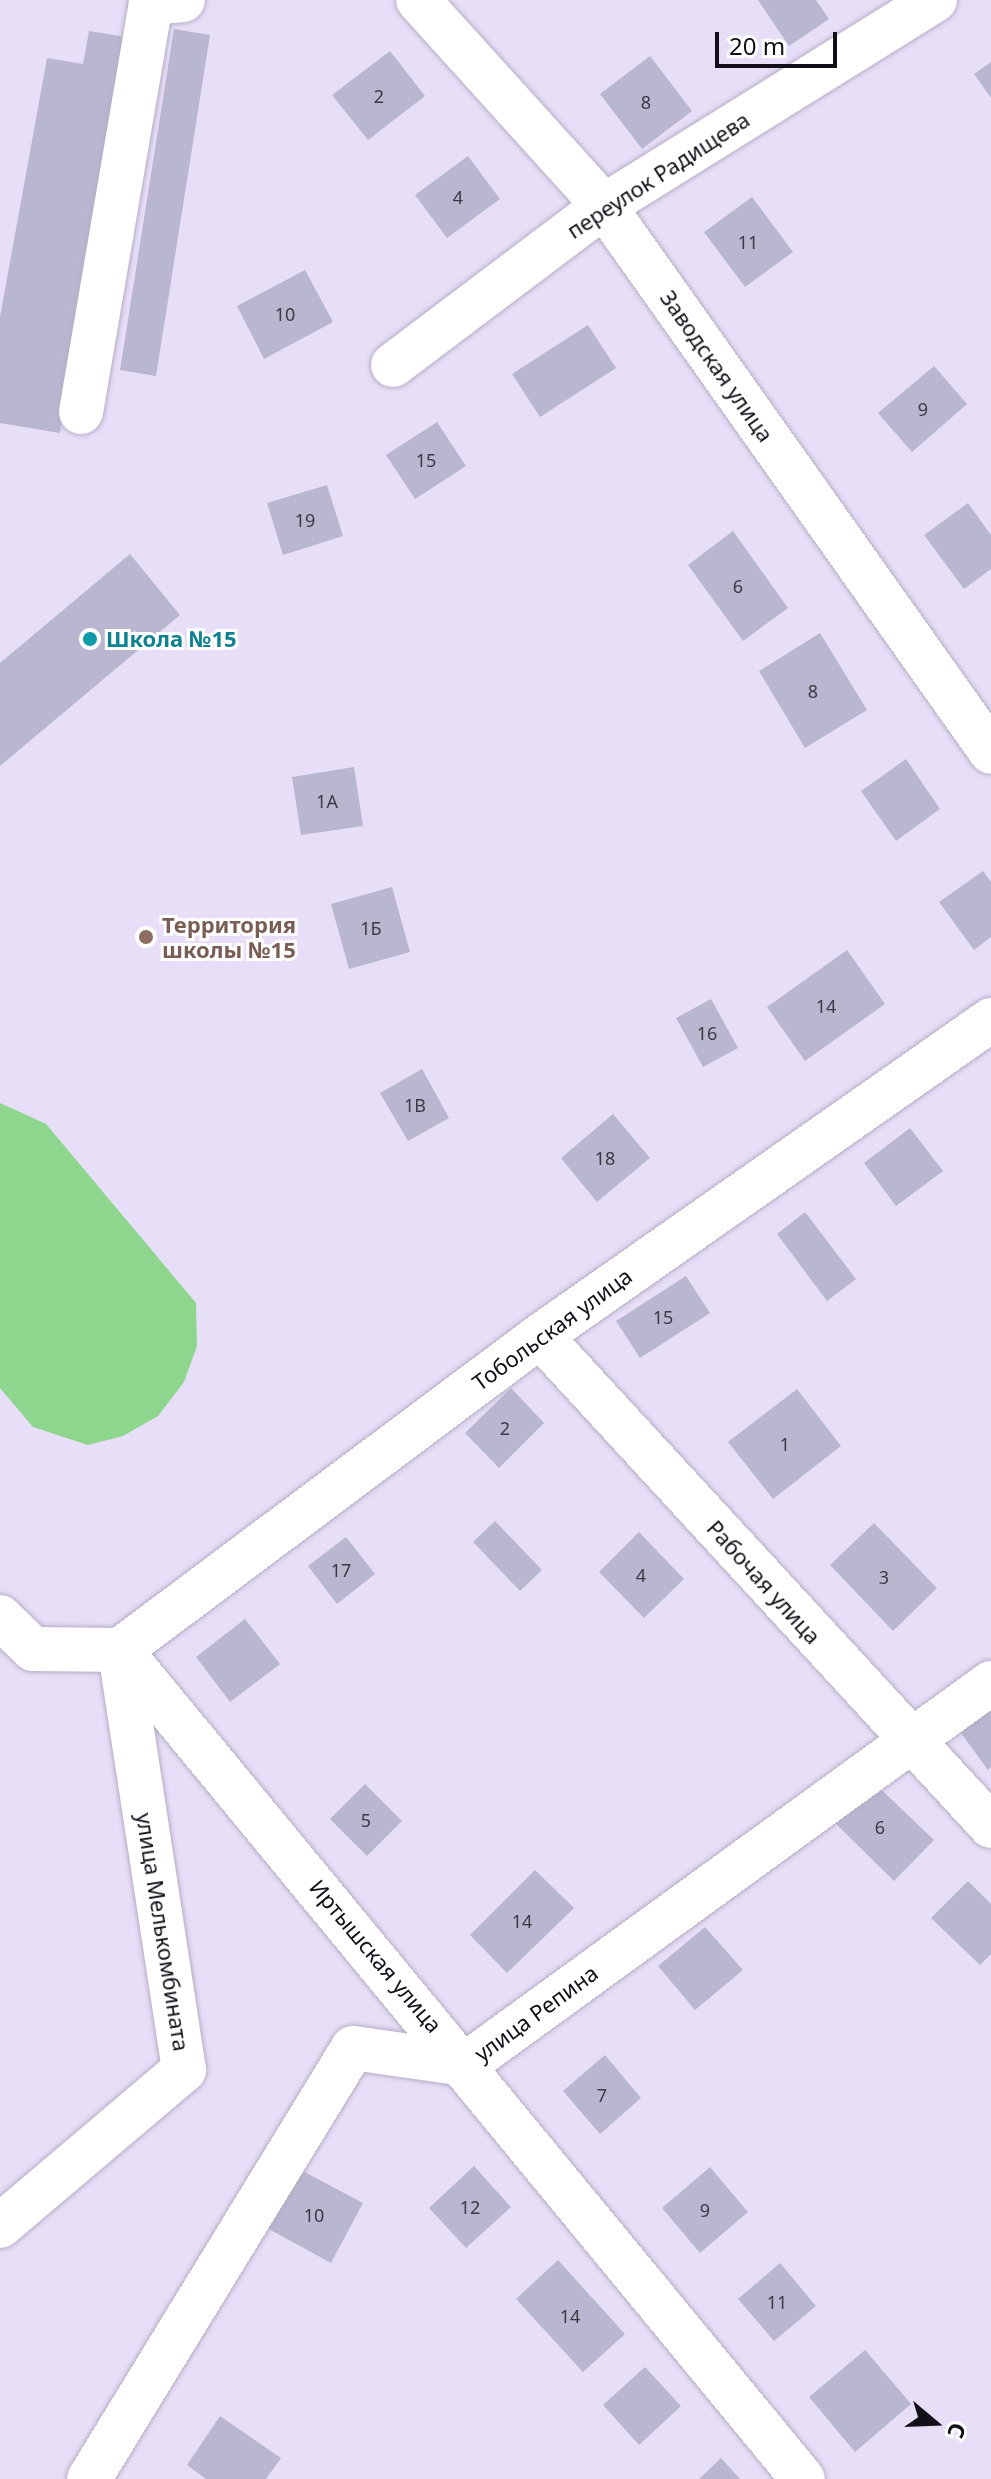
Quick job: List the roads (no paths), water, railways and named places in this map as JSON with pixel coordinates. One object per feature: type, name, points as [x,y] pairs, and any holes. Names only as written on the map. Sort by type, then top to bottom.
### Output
[{"type":"street","points":[[81,412],[151,3],[183,0]]},
{"type":"street","name":"Заводская улица","points":[[418,0],[604,206],[991,752]]},
{"type":"street","name":"переулок Радищева","points":[[393,365],[604,206],[935,0]]},
{"type":"street","name":"Тобольская улица","points":[[120,1650],[540,1336],[991,1020]]},
{"type":"street","name":"Рабочая улица","points":[[540,1336],[991,1826]]},
{"type":"street","points":[[0,1617],[33,1649],[120,1650]]},
{"type":"street","name":"Иртышская улица","points":[[120,1650],[466,2064],[803,2479]]},
{"type":"street","name":"улица Мелькомбината","points":[[0,2226],[184,2070],[120,1650]]},
{"type":"street","name":"улица Репина","points":[[89,2479],[353,2048],[466,2064],[991,1683]]},
{"type":"place","name":"Школа №15","points":[[90,639]]},
{"type":"place","name":"Территория школы №15","points":[[146,937]]}]
